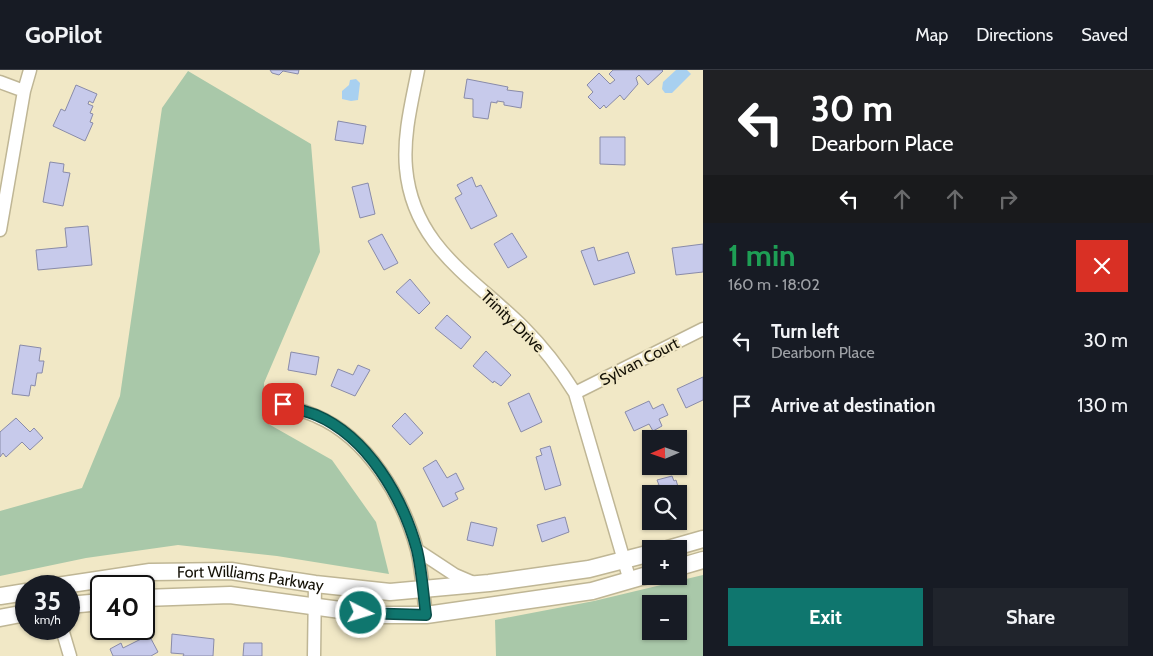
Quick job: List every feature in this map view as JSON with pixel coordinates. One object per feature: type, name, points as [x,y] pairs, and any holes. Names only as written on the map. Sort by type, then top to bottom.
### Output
[{"type":"street","points":[[0,230],[24,91],[30,70]]},
{"type":"street","name":"Trinity Drive","points":[[418,70],[406,146],[406,168],[418,214],[439,250],[523,327],[558,366],[575,393],[630,581]]},
{"type":"street","points":[[0,82],[24,91]]},
{"type":"street","name":"Sylvan Court","points":[[575,393],[703,329]]},
{"type":"street","points":[[283,404],[317,416],[345,433],[381,471],[398,500],[417,550],[426,615]]},
{"type":"street","points":[[687,544],[703,539]]},
{"type":"street","points":[[417,550],[455,575],[476,584]]},
{"type":"street","name":"Fort Williams Parkway","points":[[80,583],[150,572],[231,571],[315,584],[390,592],[476,584],[582,570],[642,556]]},
{"type":"street","points":[[687,565],[703,560]]},
{"type":"street","name":"Fort Williams Parkway","points":[[155,598],[230,595],[314,608],[377,615],[426,615],[592,591],[642,577]]},
{"type":"street","points":[[314,656],[315,584]]},
{"type":"street","points":[[0,596],[15,594]]},
{"type":"street","points":[[0,618],[15,615]]},
{"type":"street","points":[[65,640],[70,656]]},
{"type":"green space","points":[[188,71],[311,144],[320,252],[264,383],[265,422],[332,460],[376,522],[389,574],[277,556],[178,545],[86,558],[0,576],[0,511],[82,488],[120,396],[162,108]]},
{"type":"green space","points":[[703,575],[703,656],[496,656],[495,620],[594,601],[661,585],[687,585],[687,579]]},
{"type":"water","points":[[676,70],[687,70],[691,74],[672,93],[665,93],[662,89],[663,82]]},
{"type":"water","points":[[356,79],[360,83],[358,100],[342,99],[342,91],[349,85],[350,80]]},
{"type":"building","points":[[270,70],[299,70],[298,74],[283,71],[279,75],[272,73]]},
{"type":"building","points":[[613,70],[663,71],[648,85],[639,75],[636,78],[638,84],[624,100],[620,95],[606,108],[604,105],[600,109],[588,97],[593,92],[587,85],[599,73],[610,84],[615,80],[609,74]]},
{"type":"building","points":[[467,79],[508,87],[507,90],[523,92],[521,108],[504,105],[504,102],[491,102],[488,119],[473,117],[473,99],[464,98]]},
{"type":"building","points":[[76,85],[97,94],[93,103],[89,101],[88,104],[93,106],[90,113],[93,114],[90,122],[93,123],[85,141],[53,126],[61,109],[65,111]]},
{"type":"building","points":[[338,121],[366,126],[363,144],[335,140]]},
{"type":"building","points":[[600,137],[625,137],[625,165],[600,164]]},
{"type":"building","points":[[50,162],[64,164],[63,172],[70,173],[63,206],[43,202]]},
{"type":"building","points":[[472,177],[476,187],[481,185],[497,216],[471,229],[455,198],[462,194],[457,185]]},
{"type":"building","points":[[368,183],[375,214],[360,218],[352,187]]},
{"type":"building","points":[[88,226],[92,265],[38,270],[36,250],[67,247],[65,228]]},
{"type":"building","points":[[512,233],[527,257],[508,268],[494,244]]},
{"type":"building","points":[[382,234],[398,263],[384,270],[368,241]]},
{"type":"building","points":[[703,244],[703,272],[676,275],[672,248]]},
{"type":"building","points":[[594,247],[598,261],[628,252],[635,273],[594,285],[581,251]]},
{"type":"building","points":[[410,279],[430,303],[419,314],[396,292]]},
{"type":"building","points":[[447,315],[471,337],[461,349],[435,328]]},
{"type":"building","points":[[20,345],[41,348],[39,361],[44,361],[42,373],[37,373],[35,386],[31,385],[29,396],[12,394]]},
{"type":"building","points":[[486,351],[511,375],[501,386],[494,381],[493,383],[473,366]]},
{"type":"building","points":[[291,352],[319,357],[316,375],[288,370]]},
{"type":"building","points":[[358,365],[370,370],[355,396],[331,386],[338,369],[353,375]]},
{"type":"building","points":[[703,377],[703,400],[686,408],[677,389]]},
{"type":"building","points":[[529,393],[542,422],[521,432],[508,403]]},
{"type":"building","points":[[649,401],[653,409],[663,404],[668,415],[659,419],[662,426],[655,430],[652,430],[649,424],[634,431],[625,412]]},
{"type":"building","points":[[405,413],[423,433],[410,445],[392,426]]},
{"type":"building","points":[[16,418],[30,432],[34,428],[43,438],[30,450],[22,442],[6,457],[3,453],[0,457],[0,432]]},
{"type":"building","points":[[550,446],[561,485],[545,490],[536,457],[542,455],[540,449]]},
{"type":"building","points":[[436,460],[447,478],[456,473],[464,489],[455,493],[458,499],[443,507],[423,468]]},
{"type":"building","points":[[672,476],[677,485],[659,485],[657,480]]},
{"type":"building","points":[[565,517],[569,532],[542,542],[537,525]]},
{"type":"building","points":[[471,522],[497,528],[493,546],[467,540]]},
{"type":"building","points":[[172,634],[214,639],[213,656],[183,656],[184,654],[171,653]]},
{"type":"building","points":[[139,640],[152,640],[158,652],[151,656],[113,656],[110,649],[121,643],[123,648]]},
{"type":"building","points":[[244,643],[262,643],[262,656],[243,656]]},
{"type":"route","points":[[283,404],[317,416],[345,433],[381,471],[398,500],[411,531],[420,562],[426,615],[377,615],[361,613]]}]
